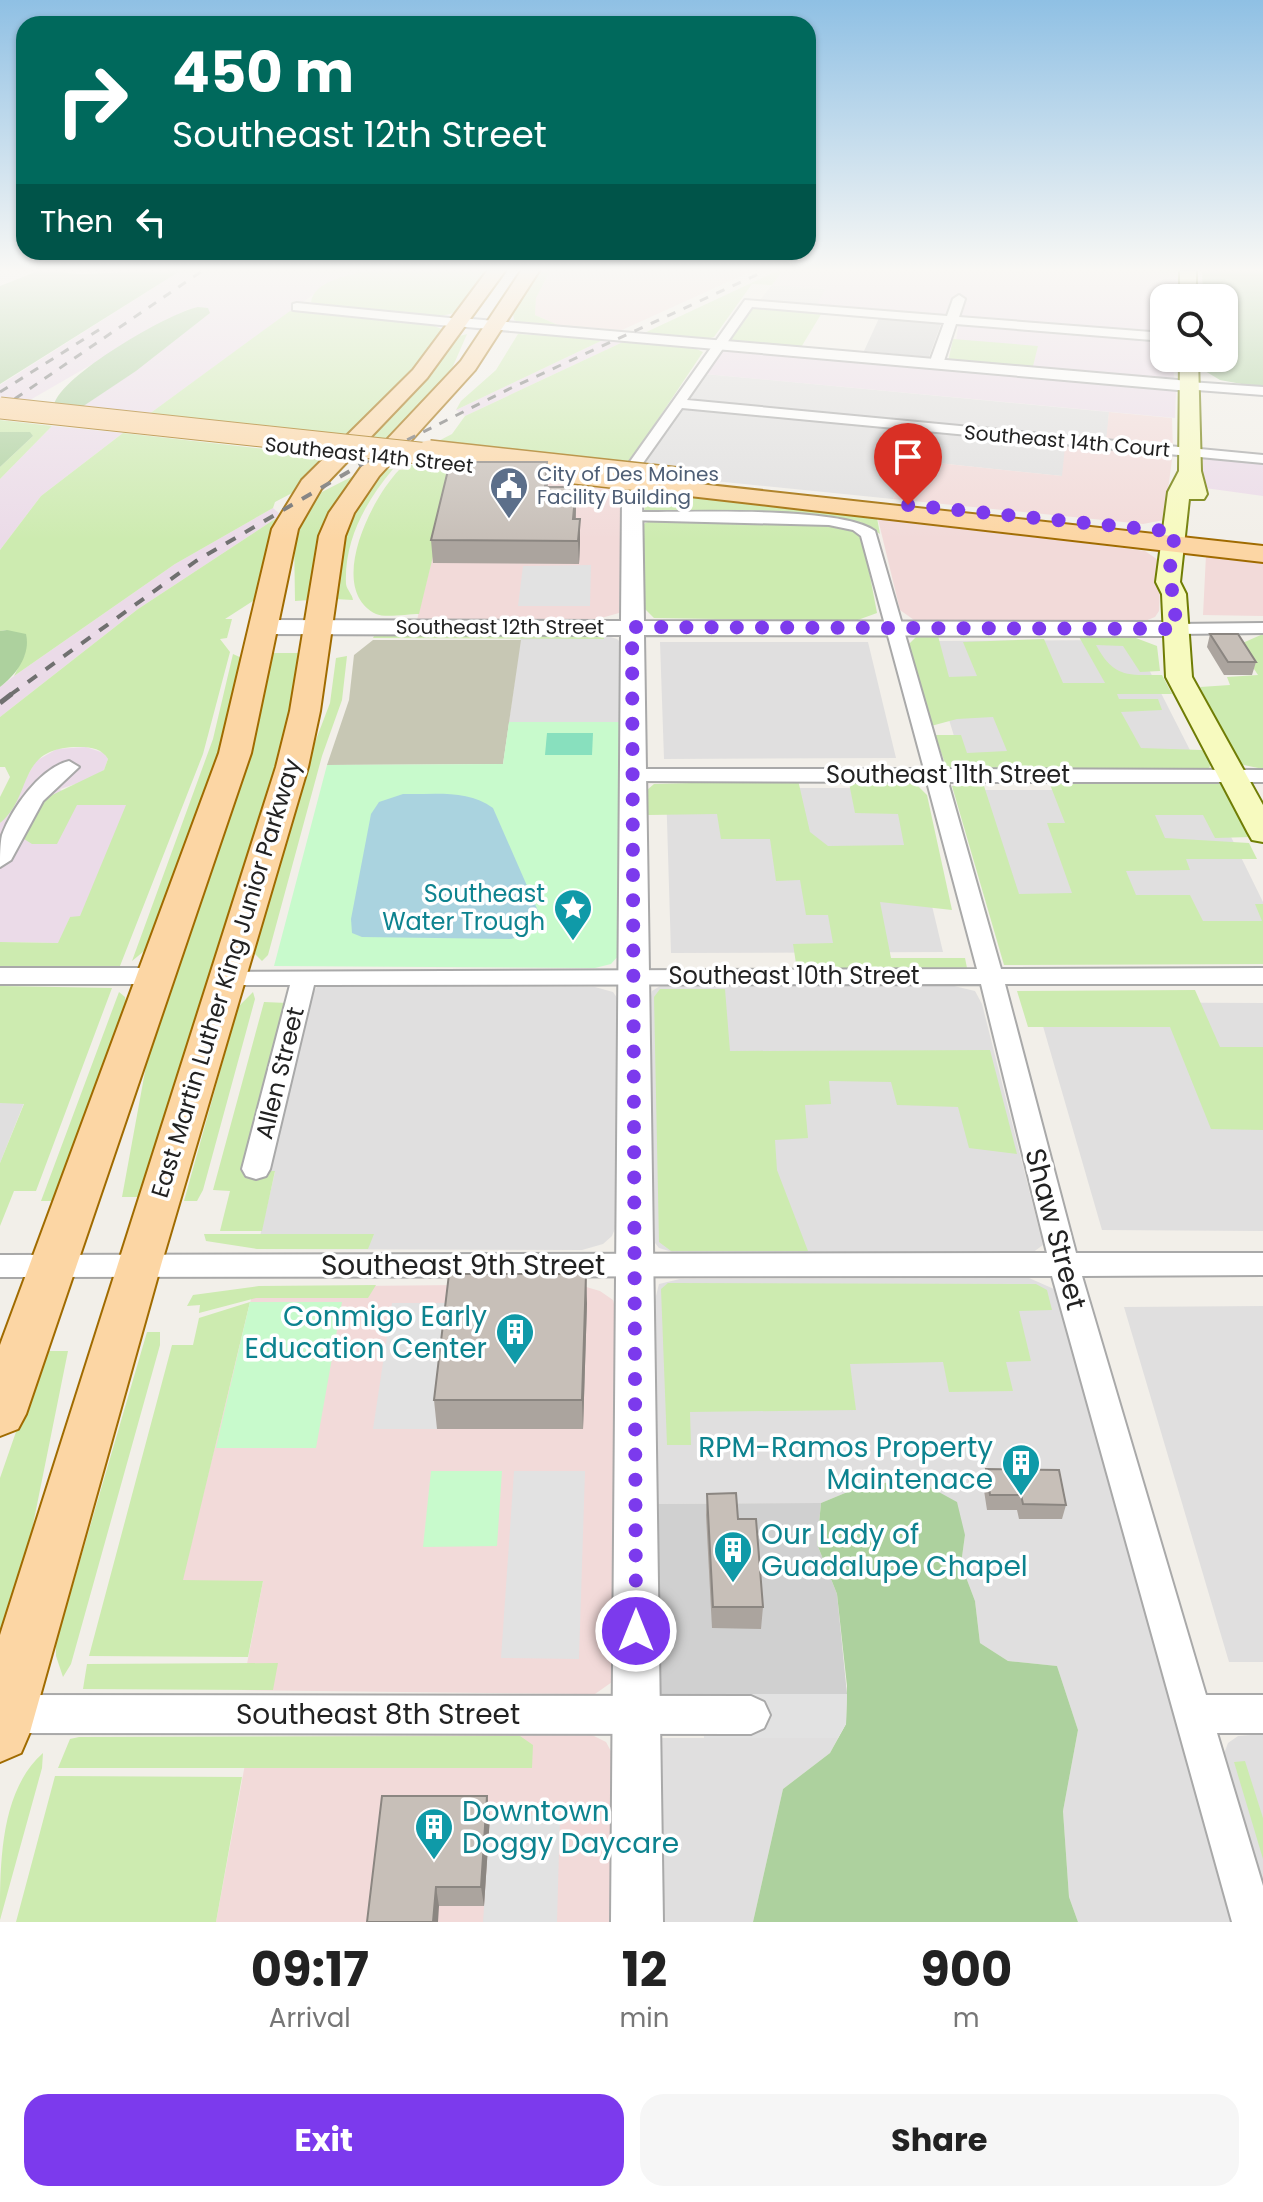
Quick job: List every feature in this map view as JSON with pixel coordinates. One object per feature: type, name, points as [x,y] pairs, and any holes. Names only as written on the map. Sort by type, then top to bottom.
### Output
[{"type":"main road","name":"East Martin Luther King Junior Parkway","points":[[0,1414],[235,753],[265,627],[280,546],[303,497],[435,361]]},
{"type":"main road","name":"East Martin Luther King Junior Parkway","points":[[3,1723],[138,1265],[292,767],[305,711],[332,536],[346,502],[458,378],[464,361]]},
{"type":"main road","points":[[1189,372],[1190,462],[1196,495],[1183,539],[1184,580],[1174,594],[1179,677],[1263,833]]},
{"type":"main road","name":"Southeast 14th Street","points":[[0,411],[1183,539],[1263,542]]},
{"type":"main road","name":"Southeast 14th Street","points":[[1183,539],[1263,554]]},
{"type":"street","points":[[637,1922],[632,508],[636,463],[710,361]]},
{"type":"street","points":[[899,361],[1263,391]]},
{"type":"street","name":"Southeast 14th Court","points":[[681,404],[1190,462],[1263,459]]},
{"type":"street","name":"Shaw Street","points":[[632,508],[829,520],[858,526],[869,534],[990,975],[1065,1265],[1253,1922]]},
{"type":"street","name":"Southeast 12th Street","points":[[265,627],[1263,628]]},
{"type":"street","points":[[0,860],[34,795],[69,767]]},
{"type":"street","name":"Southeast 11th Street","points":[[633,775],[1263,776]]},
{"type":"street","points":[[0,976],[156,976]]},
{"type":"street","name":"Southeast 10th Street","points":[[229,977],[1263,976]]},
{"type":"street","name":"Allen Street","points":[[256,1169],[304,977]]},
{"type":"street","name":"Southeast 9th Street","points":[[0,1266],[1263,1264]]},
{"type":"street","points":[[1195,1714],[1263,1714]]},
{"type":"street","name":"Southeast 8th Street","points":[[3,1723],[751,1715]]},
{"type":"shaded area","points":[[38,361],[98,361],[30,400],[0,405],[0,385]]},
{"type":"shaded area","points":[[148,361],[222,361],[141,420],[73,413]]},
{"type":"shaded area","points":[[559,361],[583,361],[465,416],[456,410]]},
{"type":"shaded area","points":[[714,361],[851,361],[1176,390],[1175,418],[705,374]]},
{"type":"shaded area","points":[[961,361],[1150,361],[1150,372],[1174,372],[1174,380]]},
{"type":"shaded area","points":[[705,374],[1109,412],[1107,441],[1062,476],[909,460],[893,499],[644,474],[644,465]]},
{"type":"shaded area","points":[[1109,412],[1172,418],[1173,452],[1164,520],[1143,524],[893,499],[909,460],[1062,476],[1066,437],[1106,441]]},
{"type":"shaded area","points":[[52,426],[123,433],[41,496],[0,550],[0,479]]},
{"type":"shaded area","points":[[1201,457],[1263,463],[1263,496],[1205,488]]},
{"type":"shaded area","points":[[454,470],[623,488],[619,613],[594,620],[417,620]]},
{"type":"shaded area","points":[[273,508],[281,515],[138,609],[0,717],[0,687],[14,676],[175,564]]},
{"type":"shaded area","points":[[877,515],[1145,551],[1161,562],[1159,611],[1155,617],[1145,621],[914,620],[900,610]]},
{"type":"shaded area","points":[[1206,555],[1263,561],[1263,616],[1203,615]]},
{"type":"shaded area","points":[[591,565],[590,606],[518,606],[523,566]]},
{"type":"shaded area","points":[[521,634],[604,635],[617,639],[622,644],[622,722],[509,722]]},
{"type":"shaded area","points":[[373,640],[521,640],[503,764],[327,765],[349,700],[354,655]]},
{"type":"shaded area","points":[[1134,640],[1194,758],[961,759],[925,641]]},
{"type":"shaded area","points":[[660,642],[868,642],[896,758],[664,759]]},
{"type":"shaded area","points":[[86,747],[104,753],[108,759],[104,770],[85,781],[60,789],[76,805],[127,805],[80,917],[70,917],[59,943],[0,942],[0,823],[36,761],[57,749]]},
{"type":"shaded area","points":[[666,788],[904,788],[943,952],[671,953]]},
{"type":"shaded area","points":[[972,790],[1208,790],[1263,902],[1263,955],[1020,955]]},
{"type":"shaded area","points":[[660,986],[954,986],[975,991],[982,1004],[1043,1245],[1032,1253],[679,1254],[659,1248],[655,1243],[650,1001],[652,991]]},
{"type":"shaded area","points":[[317,987],[595,987],[613,992],[620,1002],[616,1226],[612,1236],[603,1244],[582,1250],[257,1249],[275,1172],[267,1171],[309,998]]},
{"type":"shaded area","points":[[1036,1002],[1263,1003],[1263,1231],[1102,1230]]},
{"type":"shaded area","points":[[0,1103],[24,1103],[0,1163]]},
{"type":"shaded area","points":[[1029,1278],[1054,1289],[1061,1305],[1231,1922],[1078,1922],[1069,1897],[1063,1811],[1078,1730],[1057,1666],[1008,1661],[980,1643],[975,1601],[961,1564],[965,1535],[862,1486],[821,1503],[657,1504],[655,1300],[659,1284],[680,1279]]},
{"type":"shaded area","points":[[576,1284],[600,1291],[613,1300],[617,1314],[612,1682],[595,1694],[242,1690],[263,1581],[182,1581],[254,1287]]},
{"type":"shaded area","points":[[392,1303],[452,1303],[437,1429],[373,1429]]},
{"type":"shaded area","points":[[1263,1306],[1263,1662],[1229,1662],[1124,1307]]},
{"type":"shaded area","points":[[514,1471],[585,1471],[579,1659],[501,1658]]},
{"type":"shaded area","points":[[821,1503],[817,1544],[837,1594],[847,1694],[660,1694],[657,1504]]},
{"type":"shaded area","points":[[703,1694],[847,1694],[846,1724],[838,1738],[704,1738]]},
{"type":"shaded area","points":[[590,1734],[606,1742],[614,1757],[614,1922],[216,1922],[250,1737]]},
{"type":"shaded area","points":[[1263,1734],[1263,1909],[1221,1762],[1228,1743],[1238,1736]]},
{"type":"shaded area","points":[[661,1738],[838,1738],[830,1753],[783,1789],[753,1922],[664,1922]]},
{"type":"shaded area","points":[[560,1815],[557,1922],[483,1922],[490,1816]]},
{"type":"green space","points":[[0,361],[37,361],[0,384]]},
{"type":"green space","points":[[149,361],[73,413],[54,405],[75,378],[94,363]]},
{"type":"green space","points":[[222,361],[421,361],[343,442],[141,420]]},
{"type":"green space","points":[[438,361],[455,361],[447,380],[385,446],[362,444]]},
{"type":"green space","points":[[502,361],[559,361],[456,410],[461,401],[496,370]]},
{"type":"green space","points":[[583,361],[697,361],[628,464],[421,450],[452,434],[465,416]]},
{"type":"green space","points":[[948,361],[1034,361],[1032,370]]},
{"type":"green space","points":[[1238,361],[1263,361],[1263,388],[1220,380],[1207,372],[1238,372]]},
{"type":"green space","points":[[0,420],[52,426],[0,479],[0,467],[33,436],[0,432]]},
{"type":"green space","points":[[0,432],[30,432],[33,436],[0,467]]},
{"type":"green space","points":[[123,433],[328,456],[294,492],[275,502],[273,508],[175,564],[14,676],[25,654],[7,630],[0,631],[0,550],[41,496]]},
{"type":"green space","points":[[404,464],[454,470],[419,614],[380,615],[361,602],[355,585],[354,565],[366,522],[388,483],[399,470],[409,469],[401,467]]},
{"type":"green space","points":[[384,469],[393,469],[366,508],[349,552],[346,584],[353,600],[335,599],[344,544],[354,516]]},
{"type":"green space","points":[[359,473],[337,503],[310,600],[295,601],[294,536],[314,496]]},
{"type":"green space","points":[[642,490],[877,518],[880,534],[863,523],[837,519],[645,512]]},
{"type":"green space","points":[[281,515],[267,547],[256,599],[225,619],[232,619],[227,638],[220,639],[230,652],[203,754],[120,966],[0,967],[0,942],[58,943],[70,917],[80,916],[126,805],[77,805],[57,844],[32,844],[24,839],[46,798],[104,770],[108,759],[93,748],[59,749],[35,763],[11,812],[0,823],[0,797],[10,777],[5,767],[0,767],[0,717],[138,609]]},
{"type":"green space","points":[[653,520],[834,523],[851,526],[862,534],[877,613],[855,621],[654,618],[643,607],[643,524]]},
{"type":"green space","points":[[0,631],[26,634],[27,642],[17,670],[0,687]]},
{"type":"green space","points":[[375,634],[604,635],[604,639],[373,638]]},
{"type":"green space","points":[[1263,634],[1263,769],[1239,764],[1200,687],[1230,685],[1227,677],[1258,675],[1238,645]]},
{"type":"green space","points":[[1078,635],[1128,635],[1157,646],[1160,671],[1140,672],[1123,646],[1096,645],[1116,669],[1130,674],[1162,675],[1172,694],[1117,694],[1119,699],[1158,699],[1162,710],[1121,712],[1141,748],[1202,750],[1211,764],[1209,768],[947,769],[935,735],[961,735],[967,753],[1007,751],[993,717],[957,719],[931,726],[909,644],[917,636],[938,636],[949,677],[977,676],[963,642],[1044,639],[1063,683],[1105,683]]},
{"type":"green space","points":[[272,653],[302,653],[288,731],[145,1197],[122,1197],[153,1028]]},
{"type":"green space","points":[[233,654],[244,659],[220,754],[149,947],[132,961],[213,739]]},
{"type":"green space","points":[[347,656],[342,700],[322,756],[268,955],[262,961],[255,954],[256,947],[309,758],[330,703],[336,658]]},
{"type":"green space","points":[[509,722],[622,722],[619,955],[611,964],[595,968],[274,966],[327,765],[503,764]]},
{"type":"green space","points":[[547,733],[593,733],[592,755],[545,755]]},
{"type":"green space","points":[[798,780],[810,832],[828,846],[904,845],[898,814],[855,813],[849,783],[915,783],[927,795],[952,910],[880,902],[891,958],[965,958],[967,968],[797,970],[793,944],[833,943],[828,915],[806,915],[800,880],[776,881],[770,839],[721,839],[717,814],[648,815],[647,790],[654,784]]},
{"type":"green space","points":[[1221,781],[1251,837],[1215,838],[1203,815],[1155,815],[1165,838],[1249,843],[1257,859],[1186,859],[1190,870],[1126,871],[1136,895],[1190,895],[1203,921],[1262,921],[1255,904],[1263,904],[1263,964],[1004,965],[952,786],[984,786],[1019,894],[1072,893],[1047,823],[1065,823],[1049,782]]},
{"type":"green space","points":[[0,986],[112,988],[36,1191],[14,1191],[0,1226],[0,1163],[24,1104],[0,1103]]},
{"type":"green space","points":[[660,989],[725,989],[730,1051],[990,1050],[1017,1154],[969,1148],[958,1107],[897,1105],[891,1082],[829,1081],[831,1104],[805,1105],[808,1138],[775,1140],[777,1170],[808,1251],[671,1251],[659,1242],[654,997]]},
{"type":"green space","points":[[1195,990],[1220,1047],[1263,1047],[1263,1130],[1211,1129],[1170,1027],[1028,1027],[1017,991]]},
{"type":"green space","points":[[119,992],[125,997],[127,1007],[55,1201],[41,1201]]},
{"type":"green space","points":[[253,992],[255,999],[203,1190],[197,1201],[184,1201],[238,1007]]},
{"type":"green space","points":[[264,1002],[287,1003],[245,1171],[275,1171],[262,1231],[220,1231],[230,1191],[213,1190]]},
{"type":"green space","points":[[204,1234],[374,1234],[368,1249],[257,1249],[206,1241]]},
{"type":"green space","points":[[668,1283],[1036,1284],[1047,1290],[1052,1310],[1019,1311],[1031,1361],[1006,1362],[1013,1391],[949,1392],[943,1362],[850,1364],[856,1410],[690,1412],[691,1445],[667,1445],[661,1289]]},
{"type":"green space","points":[[376,1285],[368,1298],[256,1298],[199,1313],[200,1305],[187,1306],[193,1295],[259,1286]]},
{"type":"green space","points":[[250,1302],[183,1580],[263,1581],[248,1657],[89,1656],[172,1345],[193,1345],[199,1318]]},
{"type":"green space","points":[[250,1302],[342,1302],[316,1448],[216,1448]]},
{"type":"green space","points":[[147,1332],[160,1332],[160,1345],[71,1664],[63,1677],[56,1656],[56,1643]]},
{"type":"green space","points":[[44,1351],[68,1351],[15,1614],[0,1661],[0,1478]]},
{"type":"green space","points":[[431,1471],[502,1471],[497,1546],[423,1547]]},
{"type":"green space","points":[[915,1479],[957,1502],[965,1535],[961,1564],[975,1601],[980,1643],[1008,1661],[1057,1666],[1078,1730],[1063,1811],[1069,1897],[1078,1922],[753,1922],[783,1789],[830,1753],[846,1724],[847,1686],[837,1594],[817,1544],[821,1503],[862,1486]]},
{"type":"green space","points":[[278,1663],[273,1690],[83,1689],[87,1664]]},
{"type":"green space","points":[[520,1736],[533,1745],[532,1768],[58,1768],[70,1739],[79,1737]]},
{"type":"green space","points":[[43,1753],[42,1768],[0,1920],[2,1852],[10,1808],[18,1787]]},
{"type":"green space","points":[[1245,1761],[1263,1818],[1263,1859],[1234,1762]]},
{"type":"green space","points":[[55,1776],[242,1777],[216,1922],[16,1922]]},
{"type":"water","points":[[403,794],[461,795],[493,808],[538,911],[540,920],[529,934],[511,939],[362,937],[352,933],[351,919],[371,814],[379,802]]},
{"type":"building","name":"City of Des Moines Facility Building","points":[[450,462],[547,462],[545,487],[576,487],[573,519],[580,519],[578,541],[431,540]]},
{"type":"building","points":[[1210,634],[1238,634],[1256,662],[1228,662]]},
{"type":"building","name":"Conmigo Early Education Center","points":[[449,1274],[586,1274],[582,1400],[434,1400]]},
{"type":"building","points":[[986,1469],[1059,1470],[1066,1505],[1023,1504],[1021,1495],[990,1495]]},
{"type":"building","name":"Our Lady of Guadalupe Chapel","points":[[736,1493],[738,1519],[756,1519],[763,1607],[713,1607],[707,1494]]},
{"type":"building","name":"Downtown Doggy Daycare","points":[[382,1796],[487,1796],[481,1887],[436,1887],[433,1922],[367,1922]]},
{"type":"railway","points":[[0,392],[50,361]]},
{"type":"railway","points":[[0,409],[71,361]]},
{"type":"railway","points":[[379,454],[570,361]]},
{"type":"railway","points":[[10,695],[196,561],[379,454]]},
{"type":"railway","points":[[375,456],[379,454]]},
{"type":"railway","points":[[0,703],[13,693]]},
{"type":"place","name":"City of Des Moines Facility Building","points":[[509,520]]},
{"type":"place","name":"Southeast Water Trough","points":[[573,942]]},
{"type":"place","name":"Conmigo Early Education Center","points":[[515,1366]]},
{"type":"place","name":"RPM-Ramos Property Maintenace","points":[[1021,1497]]},
{"type":"place","name":"Our Lady of Guadalupe Chapel","points":[[733,1584]]},
{"type":"place","name":"Downtown Doggy Daycare","points":[[434,1861]]},
{"type":"route","points":[[636,1631],[632,627],[1176,629],[1174,594],[1168,582],[1175,532],[908,505]]}]
